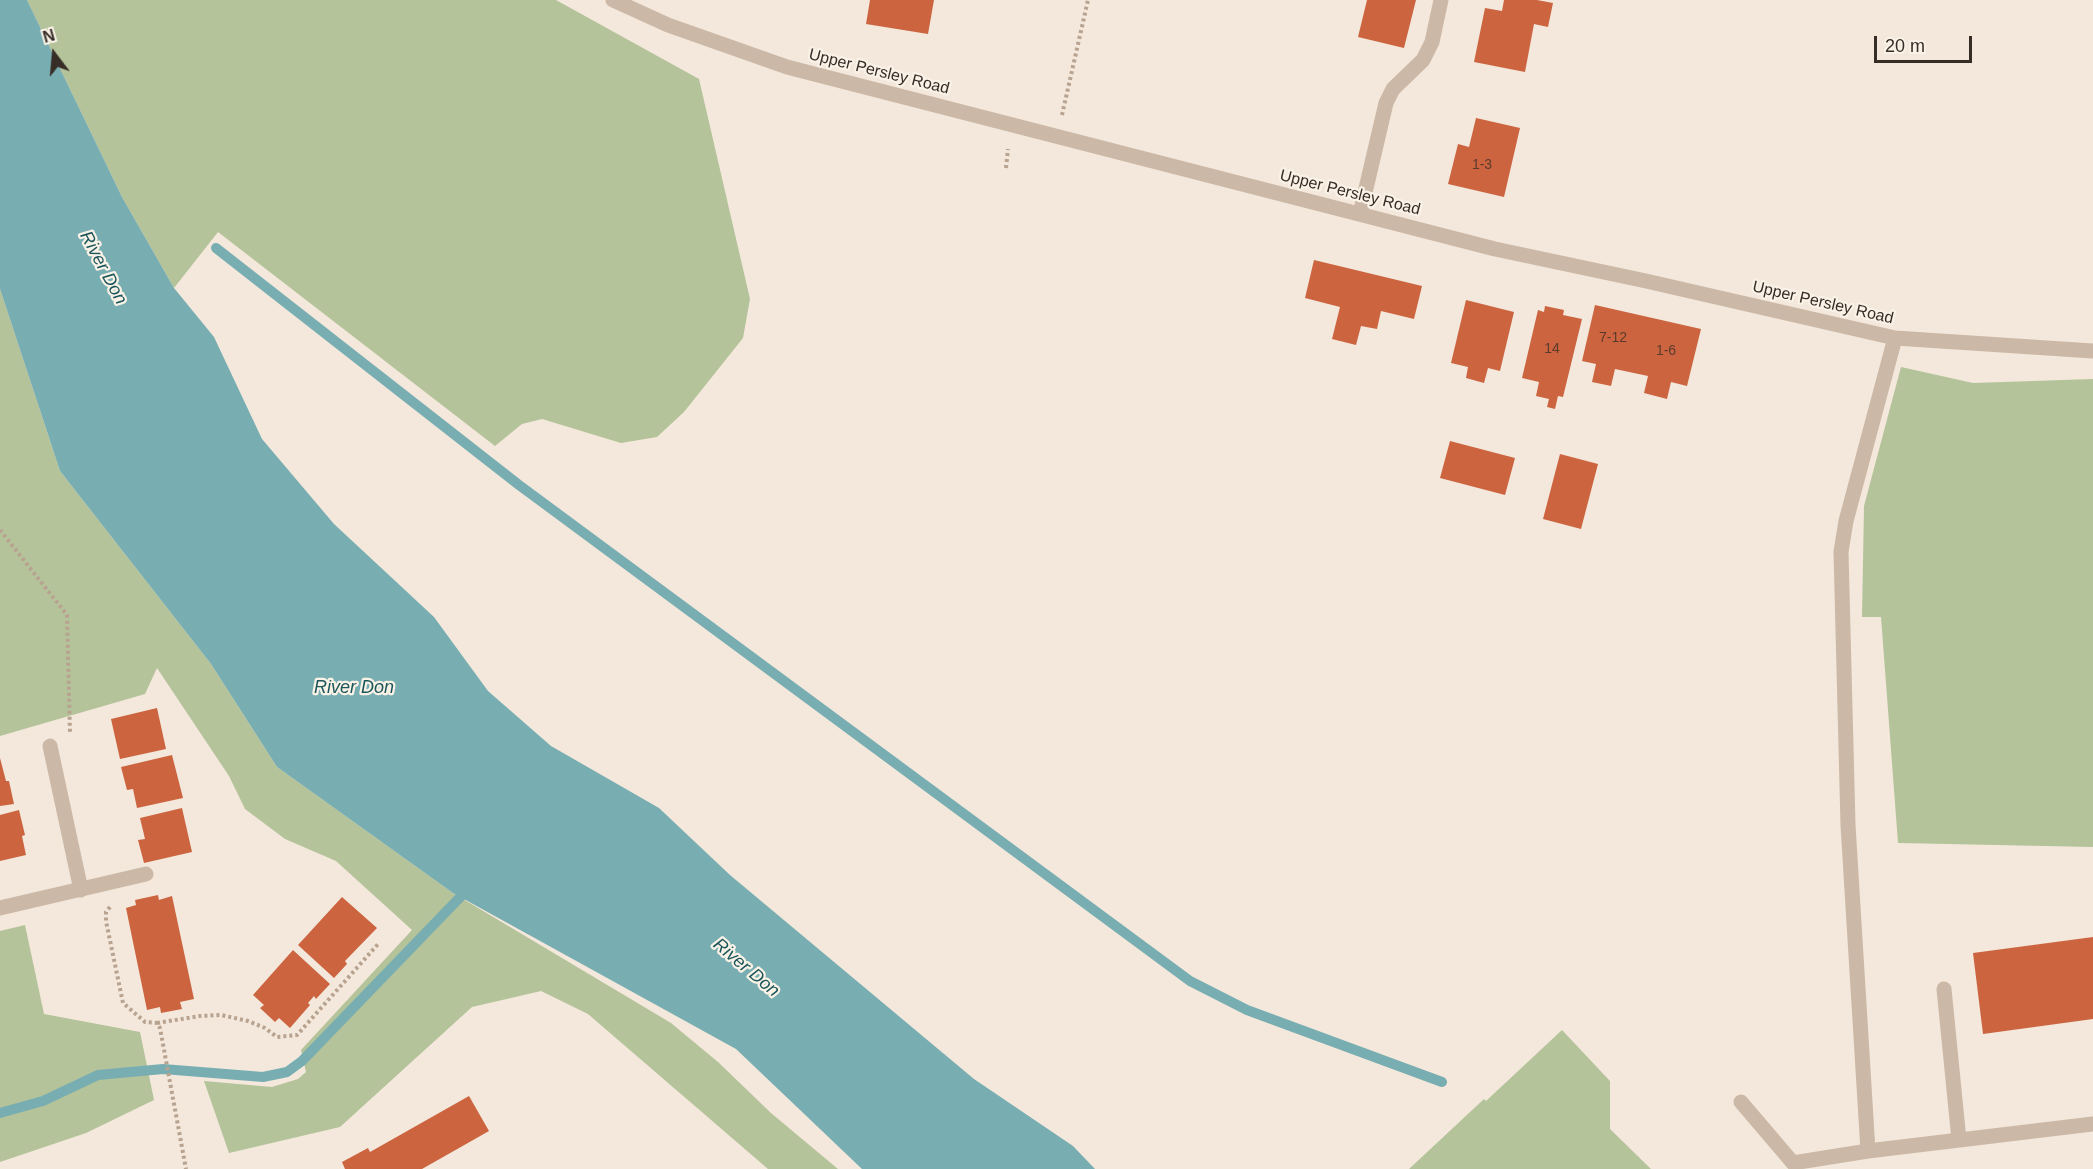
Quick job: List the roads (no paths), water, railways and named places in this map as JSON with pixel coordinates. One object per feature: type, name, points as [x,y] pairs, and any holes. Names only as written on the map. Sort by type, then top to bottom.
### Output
[{"type":"street","name":"Upper Persley Road","points":[[613,0],[668,26],[787,67],[1495,249],[1895,338],[2093,351]]},
{"type":"street","points":[[1359,214],[1386,103],[1393,89],[1423,60],[1432,42],[1441,0]]},
{"type":"street","points":[[1868,1151],[1848,825],[1841,552],[1846,521],[1895,338]]},
{"type":"street","points":[[50,746],[81,890]]},
{"type":"street","points":[[0,908],[146,874]]},
{"type":"street","points":[[1944,989],[1959,1140]]},
{"type":"street","points":[[1741,1102],[1793,1163],[1868,1151],[2093,1124]]},
{"type":"water","name":"River Don","points":[[0,0],[27,0],[122,197],[174,288],[214,337],[262,439],[334,524],[434,617],[488,691],[551,746],[659,808],[730,875],[974,1079],[1073,1146],[1095,1169],[862,1169],[736,1049],[453,893],[277,767],[211,664],[60,471],[0,289]]},
{"type":"waterway","points":[[216,248],[519,485],[1190,981],[1247,1010],[1442,1082]]},
{"type":"waterway","points":[[0,1113],[43,1101],[98,1075],[163,1069],[263,1077],[287,1072],[302,1061],[469,888]]}]
